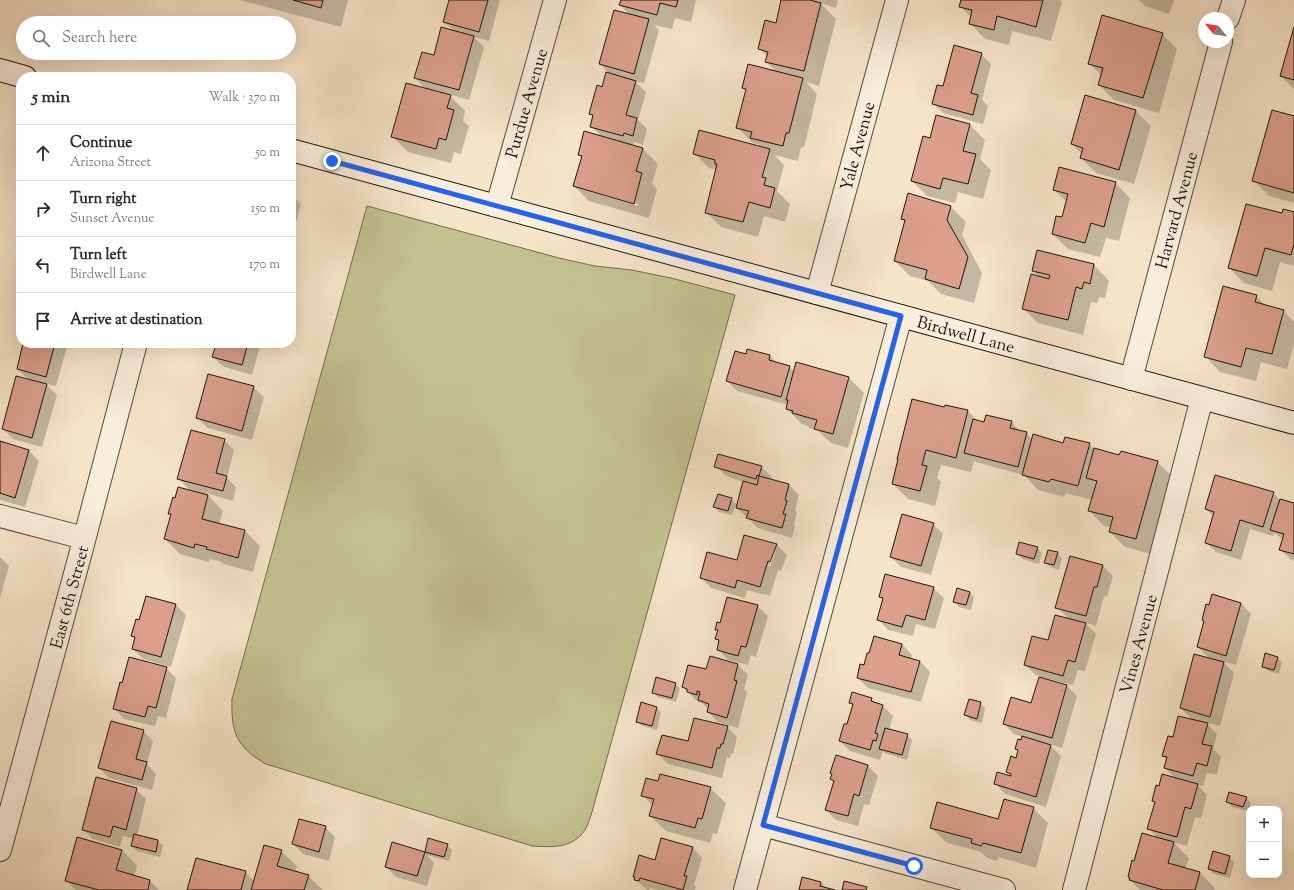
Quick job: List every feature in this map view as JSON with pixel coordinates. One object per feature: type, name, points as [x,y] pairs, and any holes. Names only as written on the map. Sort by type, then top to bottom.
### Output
[{"type":"street","name":"Purdue Avenue","points":[[497,206],[555,0]]},
{"type":"street","name":"Yale Avenue","points":[[817,293],[897,0]]},
{"type":"street","points":[[1230,12],[1234,0]]},
{"type":"street","name":"Harvard Avenue","points":[[1131,379],[1219,48]]},
{"type":"street","points":[[0,70],[16,74]]},
{"type":"street","name":"Birdwell Lane","points":[[296,151],[1294,423]]},
{"type":"street","points":[[745,890],[901,316]]},
{"type":"street","name":"East 6th Street","points":[[0,850],[135,348]]},
{"type":"street","name":"Vines Avenue","points":[[1074,890],[1202,398]]},
{"type":"street","points":[[0,516],[84,538]]},
{"type":"street","points":[[763,825],[1004,890]]},
{"type":"shaded area","points":[[367,206],[559,258],[595,266],[632,270],[671,278],[735,295],[592,812],[585,830],[574,841],[568,844],[547,847],[532,846],[266,764],[256,758],[242,745],[234,730],[232,699]]},
{"type":"building","points":[[293,0],[323,0],[321,8]]},
{"type":"building","points":[[449,0],[488,0],[479,32],[443,22]]},
{"type":"building","points":[[621,0],[678,0],[676,7],[660,3],[657,15],[619,5]]},
{"type":"building","points":[[781,0],[810,0],[821,3],[804,71],[765,62],[768,52],[758,49],[765,20],[776,23]]},
{"type":"building","points":[[961,0],[1043,0],[1036,27],[997,16],[994,30],[969,24],[972,10],[959,7]]},
{"type":"building","points":[[614,10],[649,19],[634,74],[599,64]]},
{"type":"building","points":[[1102,15],[1163,33],[1143,98],[1098,85],[1103,68],[1088,64]]},
{"type":"building","points":[[441,27],[474,36],[459,90],[414,78],[422,52],[434,55]]},
{"type":"building","points":[[1294,27],[1294,80],[1280,76]]},
{"type":"building","points":[[954,45],[982,53],[971,93],[978,95],[973,115],[932,104],[937,85],[943,86]]},
{"type":"building","points":[[748,64],[803,78],[789,133],[786,133],[783,146],[750,138],[752,132],[736,128],[746,89],[742,88]]},
{"type":"building","points":[[606,72],[636,81],[626,115],[637,118],[633,136],[624,133],[623,136],[590,127],[593,115],[589,114],[597,85],[602,87]]},
{"type":"building","points":[[406,83],[451,95],[447,108],[454,110],[446,140],[439,138],[436,149],[391,137]]},
{"type":"building","points":[[1085,95],[1136,110],[1119,170],[1080,158],[1083,148],[1071,144]]},
{"type":"building","points":[[1272,110],[1294,116],[1294,193],[1252,181]]},
{"type":"building","points":[[936,115],[970,124],[963,151],[976,154],[968,184],[943,178],[940,189],[911,181],[923,136],[930,138]]},
{"type":"building","points":[[699,130],[770,149],[762,177],[766,178],[764,185],[775,188],[770,208],[749,202],[743,222],[705,213],[717,164],[715,164],[715,160],[693,154]]},
{"type":"building","points":[[584,131],[643,148],[636,171],[642,173],[634,204],[573,186],[582,156],[578,155]]},
{"type":"building","points":[[1059,167],[1116,182],[1104,227],[1091,223],[1085,243],[1052,234],[1056,216],[1062,217],[1068,194],[1053,190]]},
{"type":"building","points":[[908,193],[951,206],[947,220],[968,257],[959,289],[925,279],[927,270],[894,261],[905,220],[901,219]]},
{"type":"building","points":[[1246,204],[1282,213],[1283,209],[1294,212],[1294,244],[1291,255],[1265,248],[1257,276],[1228,268]]},
{"type":"building","points":[[1037,250],[1094,264],[1090,284],[1084,282],[1082,289],[1076,287],[1068,320],[1022,309],[1031,274],[1049,279],[1050,275],[1032,271]]},
{"type":"building","points":[[1223,286],[1257,295],[1255,302],[1284,310],[1272,354],[1246,348],[1241,367],[1204,357]]},
{"type":"building","points":[[22,348],[54,348],[46,377],[17,369]]},
{"type":"building","points":[[215,348],[247,348],[242,365],[212,357]]},
{"type":"building","points":[[747,349],[770,355],[769,360],[790,366],[781,397],[726,381],[735,351],[746,354]]},
{"type":"building","points":[[796,362],[849,377],[833,434],[814,429],[817,420],[792,413],[793,411],[786,409],[788,400],[786,400]]},
{"type":"building","points":[[208,374],[254,386],[242,431],[196,418]]},
{"type":"building","points":[[16,376],[47,384],[32,438],[2,429]]},
{"type":"building","points":[[912,399],[944,407],[945,405],[968,410],[956,458],[926,450],[922,465],[927,466],[920,491],[892,484]]},
{"type":"building","points":[[986,415],[1012,421],[1010,428],[1027,432],[1018,467],[964,453],[973,419],[984,422]]},
{"type":"building","points":[[191,430],[225,439],[216,473],[227,476],[223,491],[177,479]]},
{"type":"building","points":[[1033,434],[1063,443],[1065,437],[1090,443],[1078,486],[1051,479],[1049,482],[1022,475]]},
{"type":"building","points":[[0,441],[29,450],[15,498],[0,493]]},
{"type":"building","points":[[1094,448],[1119,455],[1121,451],[1158,461],[1136,539],[1109,532],[1113,517],[1088,511],[1097,481],[1086,478]]},
{"type":"building","points":[[718,454],[762,466],[759,476],[757,475],[756,479],[714,467]]},
{"type":"building","points":[[1215,475],[1274,492],[1263,527],[1240,520],[1231,551],[1205,543],[1214,512],[1205,509]]},
{"type":"building","points":[[759,476],[789,484],[785,500],[787,501],[783,514],[786,514],[782,528],[746,518],[749,511],[736,508],[743,481],[757,485]]},
{"type":"building","points":[[178,487],[208,495],[202,519],[245,530],[238,558],[206,549],[207,547],[195,544],[194,548],[164,539],[171,514],[168,514],[173,497],[175,498]]},
{"type":"building","points":[[718,494],[732,498],[728,511],[713,507]]},
{"type":"building","points":[[1280,499],[1294,503],[1294,554],[1279,550],[1284,534],[1270,530]]},
{"type":"building","points":[[902,514],[934,523],[921,566],[890,557]]},
{"type":"building","points":[[744,535],[777,544],[770,562],[768,561],[760,587],[737,580],[735,588],[700,578],[707,552],[737,560]]},
{"type":"building","points":[[1019,542],[1038,547],[1034,559],[1016,554]]},
{"type":"building","points":[[1048,550],[1058,552],[1054,565],[1044,563]]},
{"type":"building","points":[[1070,556],[1103,565],[1097,587],[1094,587],[1086,616],[1055,608]]},
{"type":"building","points":[[885,574],[934,587],[925,620],[906,615],[902,627],[877,620],[883,598],[879,597]]},
{"type":"building","points":[[957,588],[970,592],[966,605],[953,602]]},
{"type":"building","points":[[1212,594],[1241,603],[1226,656],[1197,647],[1204,621],[1202,620],[1206,604],[1209,605]]},
{"type":"building","points":[[146,596],[176,604],[161,657],[132,649],[135,637],[131,636],[136,619],[139,620]]},
{"type":"building","points":[[727,597],[758,605],[746,647],[741,646],[738,656],[717,650],[719,640],[715,639],[718,630],[715,630],[717,622],[720,623]]},
{"type":"building","points":[[1055,615],[1086,623],[1075,662],[1068,660],[1063,676],[1024,665],[1032,636],[1048,640]]},
{"type":"building","points":[[874,636],[902,644],[899,655],[920,661],[911,692],[857,678],[860,664],[864,665]]},
{"type":"building","points":[[1265,653],[1278,657],[1274,670],[1262,667]]},
{"type":"building","points":[[1194,654],[1224,662],[1210,717],[1180,708]]},
{"type":"building","points":[[710,656],[738,664],[734,680],[737,681],[727,718],[707,712],[709,704],[698,700],[700,692],[697,691],[697,695],[687,692],[687,689],[682,687],[688,665],[706,669]]},
{"type":"building","points":[[129,657],[167,667],[156,708],[148,706],[145,717],[113,709],[120,682],[122,683]]},
{"type":"building","points":[[656,677],[676,683],[672,698],[652,693]]},
{"type":"building","points":[[1039,677],[1067,685],[1052,738],[1003,724],[1011,697],[1031,703]]},
{"type":"building","points":[[852,692],[872,698],[871,701],[883,705],[875,733],[878,734],[876,741],[873,740],[870,750],[839,741],[844,724],[847,724],[853,704],[849,703]]},
{"type":"building","points":[[969,699],[981,702],[977,719],[964,715]]},
{"type":"building","points":[[641,702],[657,707],[652,726],[636,722]]},
{"type":"building","points":[[1178,716],[1208,723],[1202,744],[1212,746],[1207,766],[1197,763],[1193,776],[1164,768],[1167,757],[1162,756],[1168,736],[1173,737]]},
{"type":"building","points":[[694,718],[728,726],[723,744],[721,744],[720,748],[717,748],[712,768],[656,754],[662,735],[688,741]]},
{"type":"building","points":[[111,721],[144,730],[136,759],[147,762],[142,780],[98,768]]},
{"type":"building","points":[[885,728],[908,734],[902,755],[879,749]]},
{"type":"building","points":[[1022,736],[1051,745],[1036,797],[994,784],[997,772],[1011,776],[1011,774],[1006,772],[1011,756],[1016,758],[1018,750],[1015,749],[1018,739],[1021,740]]},
{"type":"building","points":[[836,755],[868,765],[859,796],[854,794],[848,816],[825,810],[834,781],[830,779],[832,774],[830,773]]},
{"type":"building","points":[[660,774],[711,787],[702,819],[698,818],[695,828],[649,816],[654,799],[641,796],[646,778],[658,781]]},
{"type":"building","points":[[1162,774],[1198,784],[1191,809],[1185,807],[1177,837],[1147,829],[1155,802],[1152,801],[1156,785],[1159,786]]},
{"type":"building","points":[[96,777],[137,788],[126,830],[113,826],[110,837],[82,830]]},
{"type":"building","points":[[1229,792],[1247,797],[1243,807],[1226,802]]},
{"type":"building","points":[[1004,799],[1034,807],[1021,853],[983,843],[981,846],[971,843],[972,839],[930,828],[937,802],[998,819]]},
{"type":"building","points":[[299,819],[326,826],[319,852],[292,844]]},
{"type":"building","points":[[1142,833],[1174,842],[1168,863],[1200,872],[1195,890],[1163,890],[1129,880],[1130,878],[1128,877],[1132,860],[1134,861]]},
{"type":"building","points":[[134,834],[158,840],[156,852],[131,846]]},
{"type":"building","points":[[77,837],[122,850],[116,870],[150,880],[148,890],[99,890],[65,881]]},
{"type":"building","points":[[428,838],[448,844],[444,857],[425,852]]},
{"type":"building","points":[[661,838],[693,847],[684,876],[687,876],[683,890],[640,878],[639,881],[634,880],[635,877],[633,877],[639,855],[655,860]]},
{"type":"building","points":[[392,842],[425,852],[417,876],[385,867]]},
{"type":"building","points":[[264,845],[282,850],[277,866],[309,875],[304,890],[251,890]]},
{"type":"building","points":[[1213,851],[1230,856],[1225,874],[1208,869]]},
{"type":"building","points":[[196,858],[246,871],[241,890],[187,890]]},
{"type":"building","points":[[802,877],[821,882],[820,886],[835,890],[799,890]]},
{"type":"building","points":[[844,881],[867,887],[866,890],[842,890]]},
{"type":"route","points":[[332,161],[901,316],[763,825],[914,866]]}]
